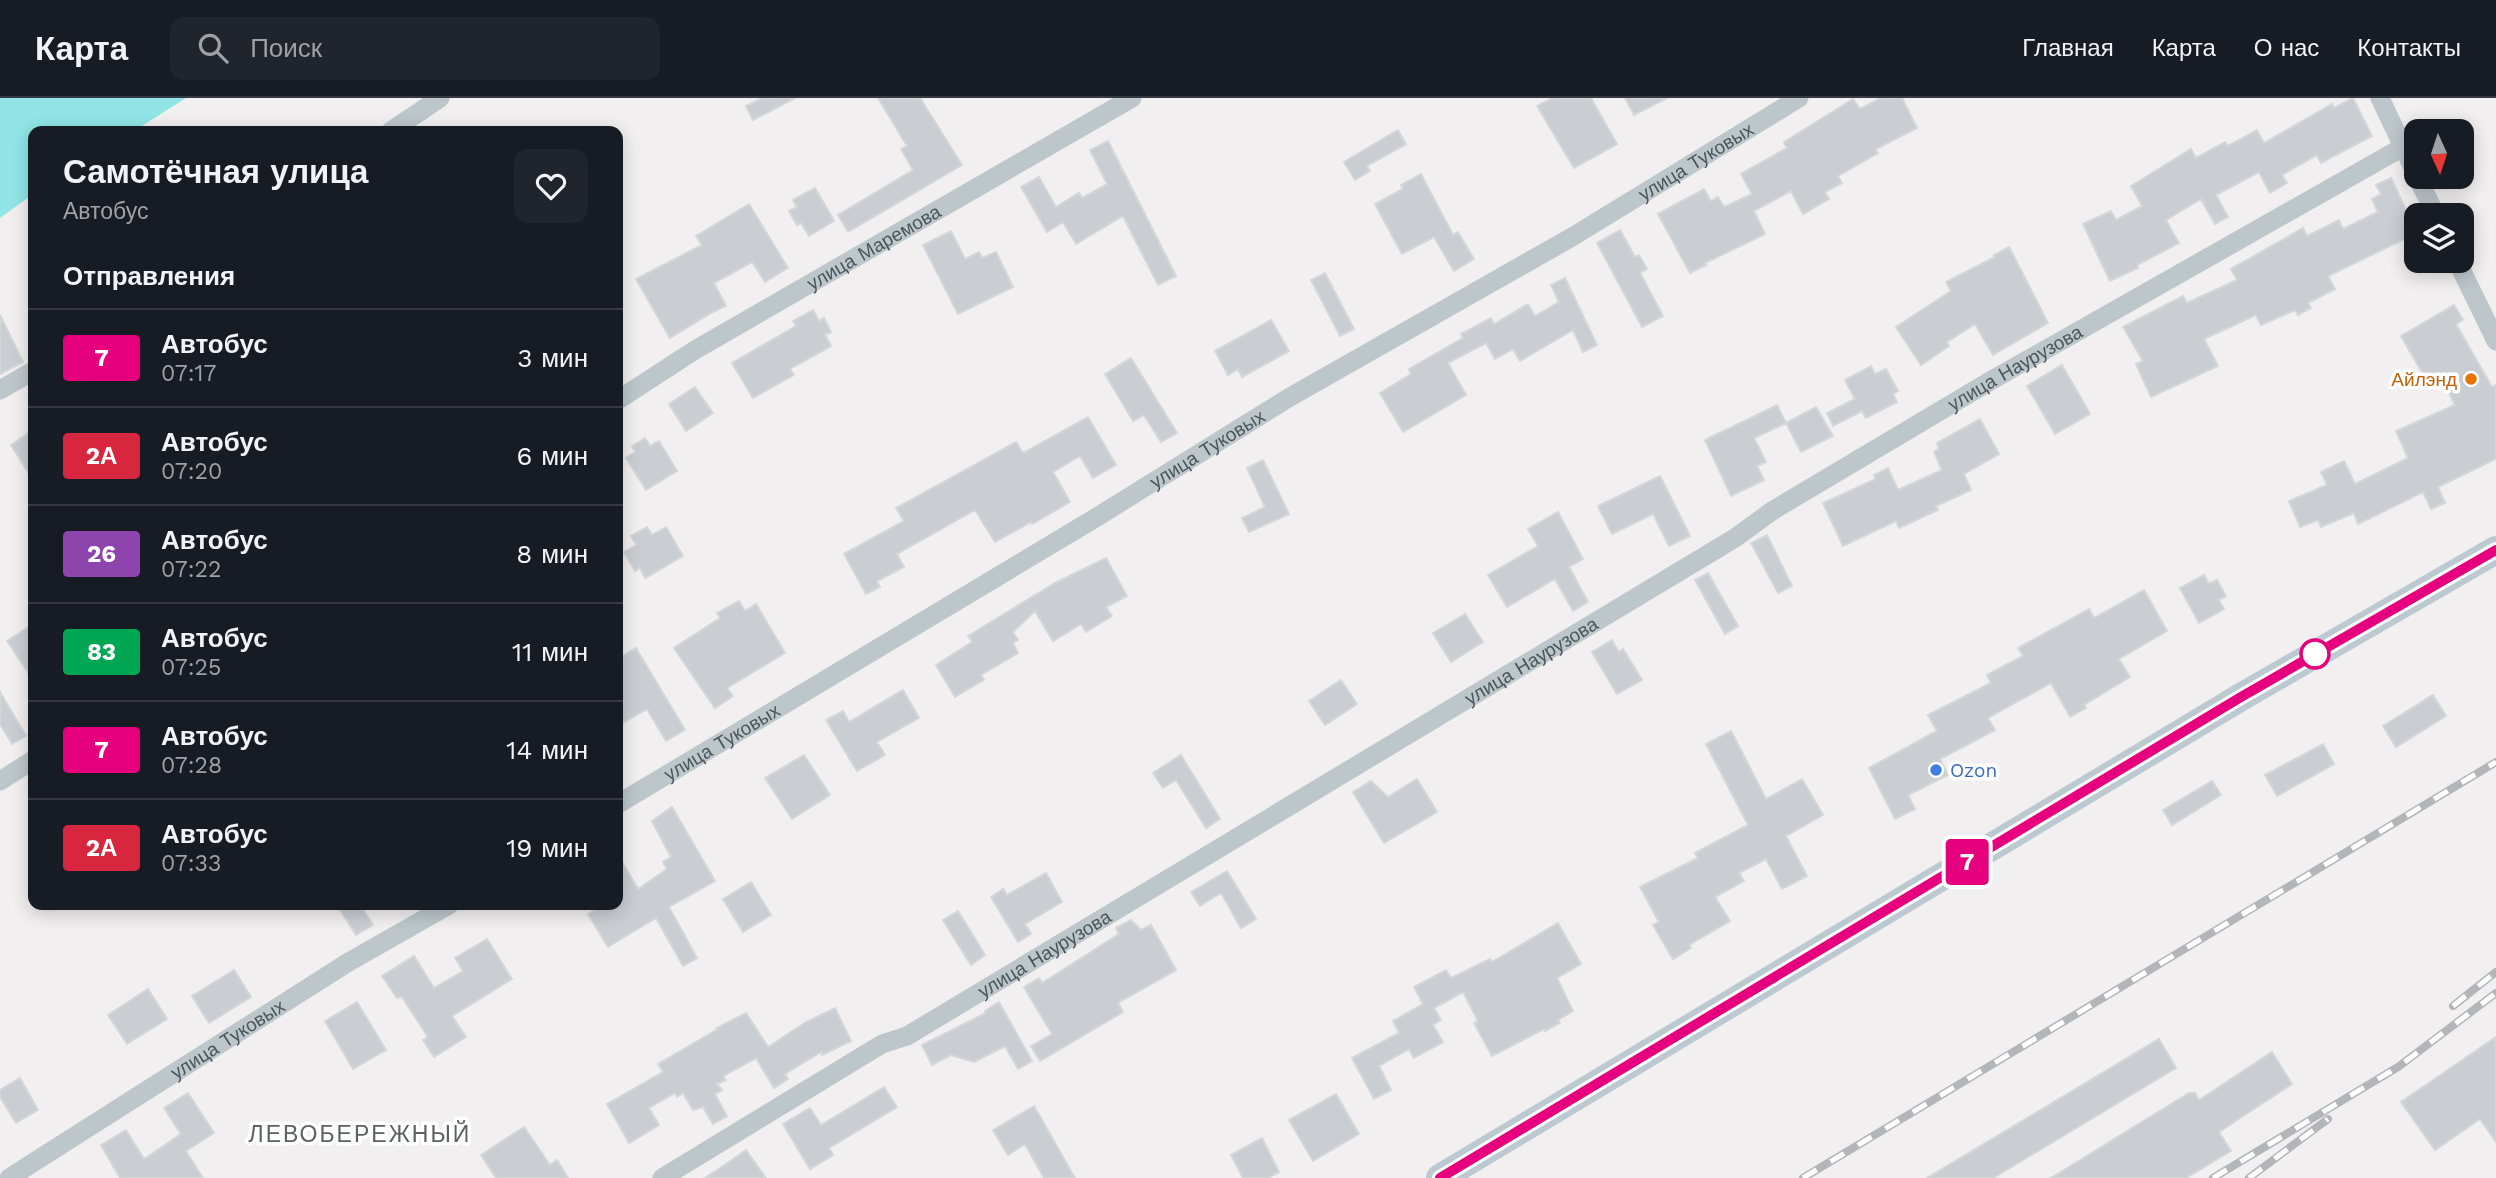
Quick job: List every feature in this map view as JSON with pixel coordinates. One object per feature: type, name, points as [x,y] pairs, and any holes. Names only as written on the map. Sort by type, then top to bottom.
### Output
[{"type":"main road","points":[[1440,1178],[2241,697],[2496,550]]},
{"type":"street","points":[[398,126],[440,98]]},
{"type":"street","name":"улица Маремова","points":[[623,397],[695,350],[1132,98]]},
{"type":"street","name":"улица Туковых","points":[[623,801],[1097,517],[1290,397],[1572,237],[1798,98]]},
{"type":"street","points":[[2380,98],[2403,147]]},
{"type":"street","name":"улица Наурузова","points":[[662,1178],[883,1044],[919,1029],[1735,538],[1772,511],[1992,380],[2403,147]]},
{"type":"street","points":[[2463,273],[2496,341]]},
{"type":"street","points":[[0,390],[28,374]]},
{"type":"street","points":[[0,782],[28,763]]},
{"type":"street","name":"улица Туковых","points":[[9,1178],[347,962],[440,910]]},
{"type":"water","points":[[0,98],[186,98],[142,126],[28,126],[28,198],[0,218]]},
{"type":"building","points":[[763,98],[795,98],[753,120],[746,106]]},
{"type":"building","points":[[878,98],[920,98],[962,165],[848,232],[838,215],[913,170],[901,149],[907,146]]},
{"type":"building","points":[[1553,98],[1591,98],[1617,144],[1574,168],[1537,106]]},
{"type":"building","points":[[1625,98],[1667,98],[1634,115]]},
{"type":"building","points":[[1881,98],[1902,98],[1917,128],[1876,149],[1878,153],[1838,176],[1842,183],[1825,192],[1829,199],[1803,214],[1791,191],[1754,211],[1765,234],[1690,273],[1658,214],[1704,189],[1711,201],[1718,197],[1724,207],[1752,194],[1741,174],[1787,148],[1784,142],[1853,99],[1860,109]]},
{"type":"building","points":[[2353,98],[2372,136],[2321,163],[2317,155],[2282,175],[2287,183],[2270,193],[2259,172],[2216,195],[2228,217],[2215,224],[2201,199],[2166,220],[2179,243],[2137,265],[2138,268],[2110,281],[2083,224],[2111,211],[2116,220],[2142,206],[2131,186],[2191,149],[2196,158],[2225,142],[2228,146],[2257,130],[2264,143],[2332,104],[2334,108]]},
{"type":"building","points":[[1398,130],[1406,144],[1367,166],[1370,171],[1355,180],[1344,162]]},
{"type":"building","points":[[1108,141],[1176,276],[1158,285],[1123,216],[1076,244],[1063,222],[1047,232],[1021,187],[1039,177],[1056,207],[1079,193],[1082,198],[1107,184],[1090,150]]},
{"type":"building","points":[[1421,174],[1453,235],[1458,232],[1474,259],[1454,271],[1434,237],[1402,254],[1375,204],[1403,189],[1401,185]]},
{"type":"building","points":[[2391,178],[2404,206],[2404,239],[2328,276],[2335,289],[2308,303],[2311,308],[2298,315],[2295,310],[2261,325],[2256,315],[2204,339],[2218,366],[2151,397],[2136,364],[2143,361],[2123,327],[2183,296],[2187,303],[2237,280],[2231,269],[2303,228],[2307,236],[2339,220],[2343,229],[2378,212],[2372,199],[2381,194],[2376,185]]},
{"type":"building","points":[[815,188],[834,221],[809,236],[801,223],[797,225],[789,211],[797,207],[793,200]]},
{"type":"building","points":[[749,204],[788,268],[765,282],[752,262],[714,283],[726,306],[670,338],[636,279],[702,245],[696,236]]},
{"type":"building","points":[[1620,230],[1635,257],[1639,255],[1647,269],[1640,273],[1663,316],[1642,327],[1597,243]]},
{"type":"building","points":[[951,231],[965,259],[979,252],[982,258],[996,252],[1013,287],[958,314],[923,245]]},
{"type":"building","points":[[2009,247],[2048,323],[1993,355],[1975,324],[1947,342],[1949,346],[1921,365],[1896,327],[1951,291],[1946,282]]},
{"type":"building","points":[[1325,273],[1354,329],[1340,336],[1311,280]]},
{"type":"building","points":[[1565,278],[1597,345],[1583,352],[1573,330],[1520,361],[1513,349],[1495,359],[1486,343],[1448,363],[1466,395],[1403,432],[1380,393],[1411,374],[1409,369],[1463,338],[1461,334],[1491,318],[1494,324],[1528,304],[1535,316],[1559,302],[1551,285]]},
{"type":"building","points":[[2454,305],[2463,320],[2456,324],[2492,387],[2496,385],[2496,459],[2438,487],[2445,503],[2431,509],[2423,492],[2358,524],[2354,513],[2321,527],[2318,520],[2300,527],[2289,501],[2327,485],[2321,472],[2344,461],[2355,484],[2408,458],[2396,431],[2455,405],[2440,374],[2427,381],[2401,336]]},
{"type":"building","points":[[813,310],[819,321],[824,318],[831,332],[825,335],[831,346],[790,369],[794,375],[753,398],[732,363],[796,326],[793,321]]},
{"type":"building","points":[[0,315],[23,362],[0,374]]},
{"type":"building","points":[[1271,320],[1289,351],[1242,377],[1238,369],[1228,375],[1215,351]]},
{"type":"building","points":[[1131,358],[1177,433],[1161,442],[1144,415],[1133,421],[1105,374]]},
{"type":"building","points":[[2062,365],[2090,414],[2055,434],[2027,386]]},
{"type":"building","points":[[1871,366],[1875,374],[1886,369],[1898,391],[1893,394],[1897,402],[1866,418],[1862,411],[1833,426],[1827,413],[1855,399],[1845,380]]},
{"type":"building","points":[[695,387],[713,413],[686,431],[669,404]]},
{"type":"building","points":[[1777,405],[1786,423],[1754,438],[1766,462],[1757,466],[1764,480],[1731,496],[1705,440]]},
{"type":"building","points":[[1816,407],[1833,436],[1801,452],[1786,423]]},
{"type":"building","points":[[1088,417],[1116,465],[1093,478],[1080,456],[1053,472],[1070,502],[995,542],[975,510],[897,554],[904,567],[877,581],[880,587],[866,594],[844,554],[904,521],[896,508],[1016,442],[1023,453]]},
{"type":"building","points":[[1980,419],[1999,454],[1964,474],[1971,490],[1936,506],[1938,510],[1899,528],[1896,521],[1843,546],[1823,503],[1876,479],[1874,475],[1888,468],[1898,490],[1942,470],[1934,452],[1939,449],[1937,443]]},
{"type":"building","points":[[28,433],[28,472],[11,445]]},
{"type":"building","points":[[645,438],[650,446],[659,441],[677,471],[646,490],[626,458],[635,452],[632,446]]},
{"type":"building","points":[[1263,460],[1289,514],[1249,532],[1242,518],[1265,507],[1247,468]]},
{"type":"building","points":[[1660,476],[1690,536],[1669,546],[1653,514],[1612,534],[1598,506]]},
{"type":"building","points":[[1558,512],[1583,559],[1569,567],[1588,602],[1573,611],[1555,579],[1507,607],[1488,575],[1538,546],[1528,529]]},
{"type":"building","points":[[647,527],[652,535],[666,527],[683,556],[645,578],[640,568],[635,571],[624,552],[636,545],[631,536]]},
{"type":"building","points":[[1767,535],[1792,586],[1778,593],[1751,543]]},
{"type":"building","points":[[1106,558],[1127,596],[1106,607],[1112,616],[1086,632],[1081,624],[1053,641],[1035,611],[1013,632],[1018,640],[1013,643],[1018,653],[981,675],[984,680],[955,697],[936,665],[972,642],[968,636],[1055,583]]},
{"type":"building","points":[[1708,573],[1738,626],[1725,634],[1695,580]]},
{"type":"building","points":[[2204,575],[2209,584],[2217,580],[2226,596],[2219,600],[2224,609],[2199,623],[2180,588]]},
{"type":"building","points":[[2144,590],[2167,631],[2119,659],[2130,677],[2084,705],[2086,708],[2070,717],[2051,683],[1988,718],[1995,730],[1940,759],[1948,775],[1908,795],[1915,809],[1895,819],[1869,768],[1937,731],[1928,715],[1991,683],[1987,675],[2023,656],[2018,648],[2089,609],[2094,618]]},
{"type":"building","points":[[739,601],[745,611],[756,604],[785,653],[727,688],[733,696],[715,708],[674,648],[720,618],[717,613]]},
{"type":"building","points":[[1465,614],[1483,642],[1451,662],[1433,633]]},
{"type":"building","points":[[28,627],[28,672],[7,641]]},
{"type":"building","points":[[1612,640],[1619,652],[1623,649],[1642,680],[1617,694],[1592,652]]},
{"type":"building","points":[[636,648],[685,730],[666,741],[647,709],[623,722],[623,656]]},
{"type":"building","points":[[1341,680],[1357,704],[1325,725],[1309,701]]},
{"type":"building","points":[[903,690],[919,718],[877,742],[885,755],[857,771],[826,720],[843,711],[849,722]]},
{"type":"building","points":[[0,692],[26,736],[12,744],[0,724]]},
{"type":"building","points":[[2433,695],[2446,716],[2396,747],[2383,726]]},
{"type":"building","points":[[1731,731],[1766,799],[1802,779],[1823,815],[1786,836],[1807,876],[1782,889],[1766,859],[1739,873],[1744,881],[1715,897],[1730,921],[1689,945],[1691,948],[1673,959],[1653,925],[1659,922],[1640,887],[1698,858],[1695,853],[1748,825],[1706,744]]},
{"type":"building","points":[[2323,744],[2334,764],[2277,796],[2265,775]]},
{"type":"building","points":[[804,755],[830,795],[792,819],[765,778]]},
{"type":"building","points":[[1181,755],[1220,819],[1206,828],[1176,780],[1163,788],[1153,773]]},
{"type":"building","points":[[1417,779],[1437,812],[1384,843],[1353,792],[1371,781],[1388,797]]},
{"type":"building","points":[[2212,781],[2221,795],[2172,825],[2163,810]]},
{"type":"building","points":[[672,807],[715,881],[669,907],[697,958],[683,966],[656,918],[608,947],[588,914],[595,910],[623,910],[623,864],[638,889],[667,869],[663,862],[671,857],[652,821]]},
{"type":"building","points":[[1227,871],[1256,919],[1241,928],[1221,893],[1200,906],[1191,892]]},
{"type":"building","points":[[1046,873],[1062,902],[1025,924],[1031,934],[1018,942],[991,897],[1003,889],[1007,895]]},
{"type":"building","points":[[751,882],[771,915],[743,932],[723,899]]},
{"type":"building","points":[[340,910],[363,910],[373,925],[356,935]]},
{"type":"building","points":[[958,911],[985,955],[971,965],[943,920]]},
{"type":"building","points":[[1131,920],[1141,930],[1151,925],[1176,970],[1118,1003],[1123,1012],[1040,1061],[1031,1046],[1052,1034],[1024,987],[1039,978],[1042,983],[1119,934],[1116,928]]},
{"type":"building","points":[[1558,923],[1581,964],[1557,978],[1573,1011],[1558,1020],[1560,1023],[1492,1056],[1474,1023],[1478,1021],[1463,992],[1434,1008],[1441,1020],[1433,1025],[1443,1042],[1414,1058],[1409,1049],[1379,1066],[1391,1090],[1374,1099],[1352,1058],[1399,1033],[1393,1021],[1423,1004],[1414,987],[1446,970],[1451,978],[1490,959],[1492,962]]},
{"type":"building","points":[[487,939],[512,979],[452,1016],[466,1037],[434,1057],[423,1040],[428,1037],[402,997],[397,998],[382,976],[414,956],[434,988],[463,971],[455,958]]},
{"type":"building","points":[[234,970],[251,997],[209,1023],[192,996]]},
{"type":"building","points":[[148,989],[167,1019],[127,1044],[108,1015]]},
{"type":"building","points":[[357,1002],[386,1050],[353,1069],[325,1021]]},
{"type":"building","points":[[999,1002],[1032,1061],[1018,1069],[1005,1046],[974,1062],[951,1055],[932,1065],[922,1045],[986,1013],[985,1011]]},
{"type":"building","points":[[835,1008],[851,1041],[822,1055],[821,1052],[785,1074],[788,1079],[774,1088],[756,1058],[723,1076],[726,1080],[717,1084],[722,1090],[715,1094],[727,1116],[713,1124],[703,1107],[693,1110],[683,1093],[677,1097],[675,1093],[649,1108],[659,1125],[629,1143],[607,1104],[663,1072],[658,1064],[746,1013],[768,1047],[806,1022]]},
{"type":"building","points":[[2496,1037],[2496,1142],[2480,1119],[2435,1150],[2401,1102]]},
{"type":"building","points":[[2159,1039],[2176,1068],[1993,1178],[1927,1178]]},
{"type":"building","points":[[2272,1052],[2292,1084],[2219,1132],[2231,1151],[2186,1178],[2051,1178],[2189,1093],[2195,1093],[2199,1100]]},
{"type":"building","points":[[20,1078],[38,1110],[16,1123],[0,1097],[0,1090]]},
{"type":"building","points":[[884,1087],[897,1107],[829,1148],[833,1155],[810,1169],[783,1124],[810,1108],[821,1125]]},
{"type":"building","points":[[188,1093],[214,1133],[186,1151],[203,1178],[120,1178],[101,1145],[126,1130],[144,1159],[181,1134],[164,1108]]},
{"type":"building","points":[[1336,1094],[1359,1134],[1313,1161],[1289,1120]]},
{"type":"building","points":[[1034,1106],[1075,1178],[1044,1178],[1025,1144],[1008,1155],[993,1130]]},
{"type":"building","points":[[524,1127],[550,1165],[557,1160],[568,1178],[496,1178],[481,1155]]},
{"type":"building","points":[[1262,1138],[1279,1172],[1268,1178],[1243,1178],[1231,1155]]},
{"type":"building","points":[[746,1150],[766,1178],[705,1178],[732,1160]]},
{"type":"railway","points":[[1803,1178],[2496,762]]},
{"type":"railway","points":[[2453,1006],[2496,972]]},
{"type":"railway","points":[[2213,1178],[2398,1067],[2496,993]]},
{"type":"railway","points":[[2249,1178],[2328,1119]]},
{"type":"bus line","name":"7","points":[[1440,1178],[2241,697],[2496,550]]},
{"type":"place","name":"Айлэнд","points":[[2471,379]]},
{"type":"place","name":"Ozon","points":[[1936,770]]},
{"type":"district","name":"ЛЕВОБЕРЕЖНЫЙ","points":[[360,1134]]}]
